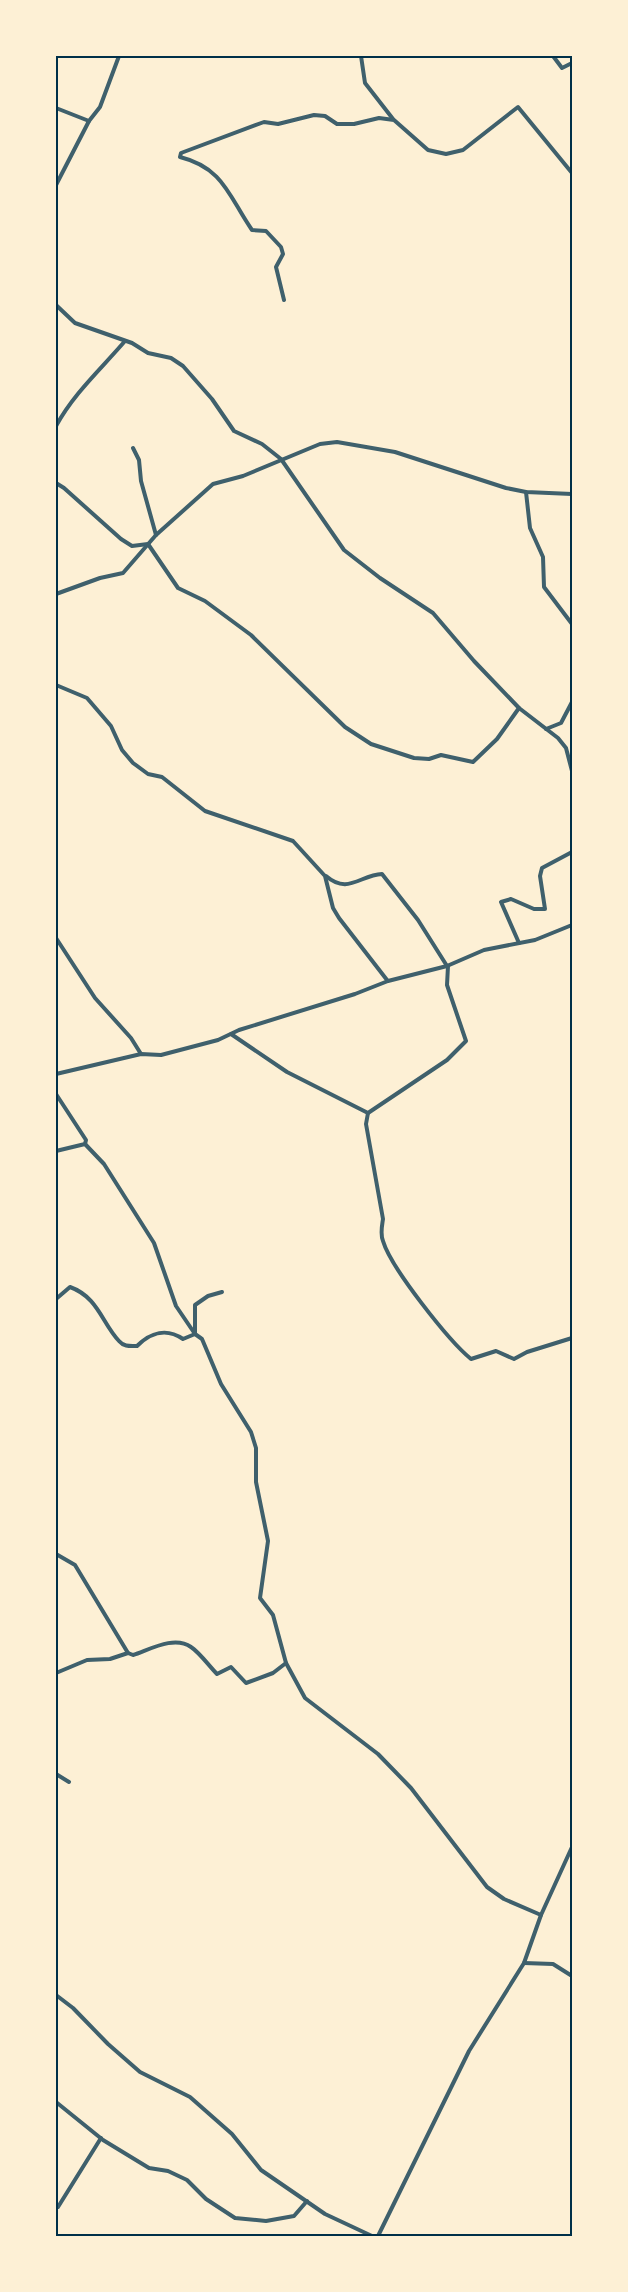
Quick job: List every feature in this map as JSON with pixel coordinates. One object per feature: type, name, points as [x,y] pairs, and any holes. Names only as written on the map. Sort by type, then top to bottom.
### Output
[{"type":"street","points":[[56,185],[89,121],[104,98],[119,56]]},
{"type":"street","points":[[361,56],[366,83],[394,120],[428,150],[446,154],[463,150],[518,107],[573,173]]},
{"type":"street","points":[[553,56],[562,68],[573,63]]},
{"type":"street","points":[[56,108],[89,121]]},
{"type":"street","points":[[284,300],[276,267],[283,254],[281,247],[266,231],[252,230],[224,181],[199,162],[180,157],[180,154],[264,122],[278,124],[314,115],[325,116],[336,124],[354,124],[380,118],[394,120]]},
{"type":"street","points":[[56,305],[75,323],[125,340],[148,353],[171,358],[183,366],[212,399],[234,431],[262,444],[281,459],[344,550],[433,613],[474,661],[519,708],[566,748],[573,771]]},
{"type":"street","points":[[56,426],[66,407],[93,373],[125,340]]},
{"type":"street","points":[[56,347],[56,355]]},
{"type":"street","points":[[56,594],[100,578],[123,573],[156,535],[213,484],[243,476],[320,444],[337,442],[395,452],[428,461],[458,474],[526,492],[573,494]]},
{"type":"street","points":[[133,448],[139,460],[141,481],[156,535]]},
{"type":"street","points":[[56,483],[121,539],[132,546],[148,544]]},
{"type":"street","points":[[526,492],[531,528],[543,557],[544,587],[573,624]]},
{"type":"street","points":[[148,544],[178,588],[205,601],[245,630],[315,694],[345,727],[371,744],[414,758],[429,759],[441,755],[473,762],[497,739],[519,708]]},
{"type":"street","points":[[56,685],[87,698],[111,726],[122,750],[133,763],[148,774],[162,777],[205,811],[293,841],[325,876],[341,886],[352,885],[370,875],[382,874],[418,920],[448,966],[447,985],[466,1041],[447,1060],[368,1113],[366,1124],[383,1219],[381,1230],[383,1242],[420,1300],[460,1350],[471,1359],[496,1351],[514,1359],[527,1352],[573,1338]]},
{"type":"street","points":[[546,729],[561,723],[573,702]]},
{"type":"street","points":[[519,943],[501,902],[511,899],[534,909],[545,909],[540,876],[542,868],[573,852]]},
{"type":"street","points":[[325,876],[333,908],[388,981]]},
{"type":"street","points":[[56,1074],[141,1054],[161,1055],[218,1040],[388,981],[448,966],[467,955],[519,943],[573,925]]},
{"type":"street","points":[[56,938],[96,998],[131,1038],[141,1054]]},
{"type":"street","points":[[231,1034],[287,1072],[368,1113]]},
{"type":"street","points":[[56,1094],[86,1140],[85,1144],[104,1164],[154,1243],[164,1269],[166,1283],[195,1334],[202,1339],[221,1384],[251,1432],[256,1448],[256,1482],[268,1541],[260,1598],[273,1615],[286,1663],[305,1698],[378,1754],[411,1788],[487,1887],[504,1899],[541,1914]]},
{"type":"street","points":[[56,1151],[85,1144]]},
{"type":"street","points":[[56,1299],[70,1287],[81,1291],[98,1310],[119,1342],[128,1346],[137,1346],[143,1340],[164,1330],[172,1331],[183,1339],[195,1334]]},
{"type":"street","points":[[195,1334],[195,1305],[208,1296],[222,1292]]},
{"type":"street","points":[[56,1554],[75,1565],[128,1653]]},
{"type":"street","points":[[56,1673],[87,1660],[110,1659],[128,1653],[133,1655],[148,1647],[168,1643],[186,1644],[192,1647],[217,1674],[231,1667],[246,1683],[273,1673],[286,1663]]},
{"type":"street","points":[[56,1774],[69,1782]]},
{"type":"street","points":[[378,2236],[469,2051],[524,1963],[541,1914],[573,1847]]},
{"type":"street","points":[[524,1963],[553,1964],[573,1976]]},
{"type":"street","points":[[56,1995],[73,2008],[108,2044],[140,2072],[190,2097],[232,2134],[261,2170],[324,2214],[372,2236]]},
{"type":"street","points":[[56,2102],[101,2138],[148,2168],[168,2171],[187,2180],[206,2199],[235,2218],[266,2220],[294,2216],[306,2201]]},
{"type":"street","points":[[56,2205],[58,2207],[101,2138]]}]
